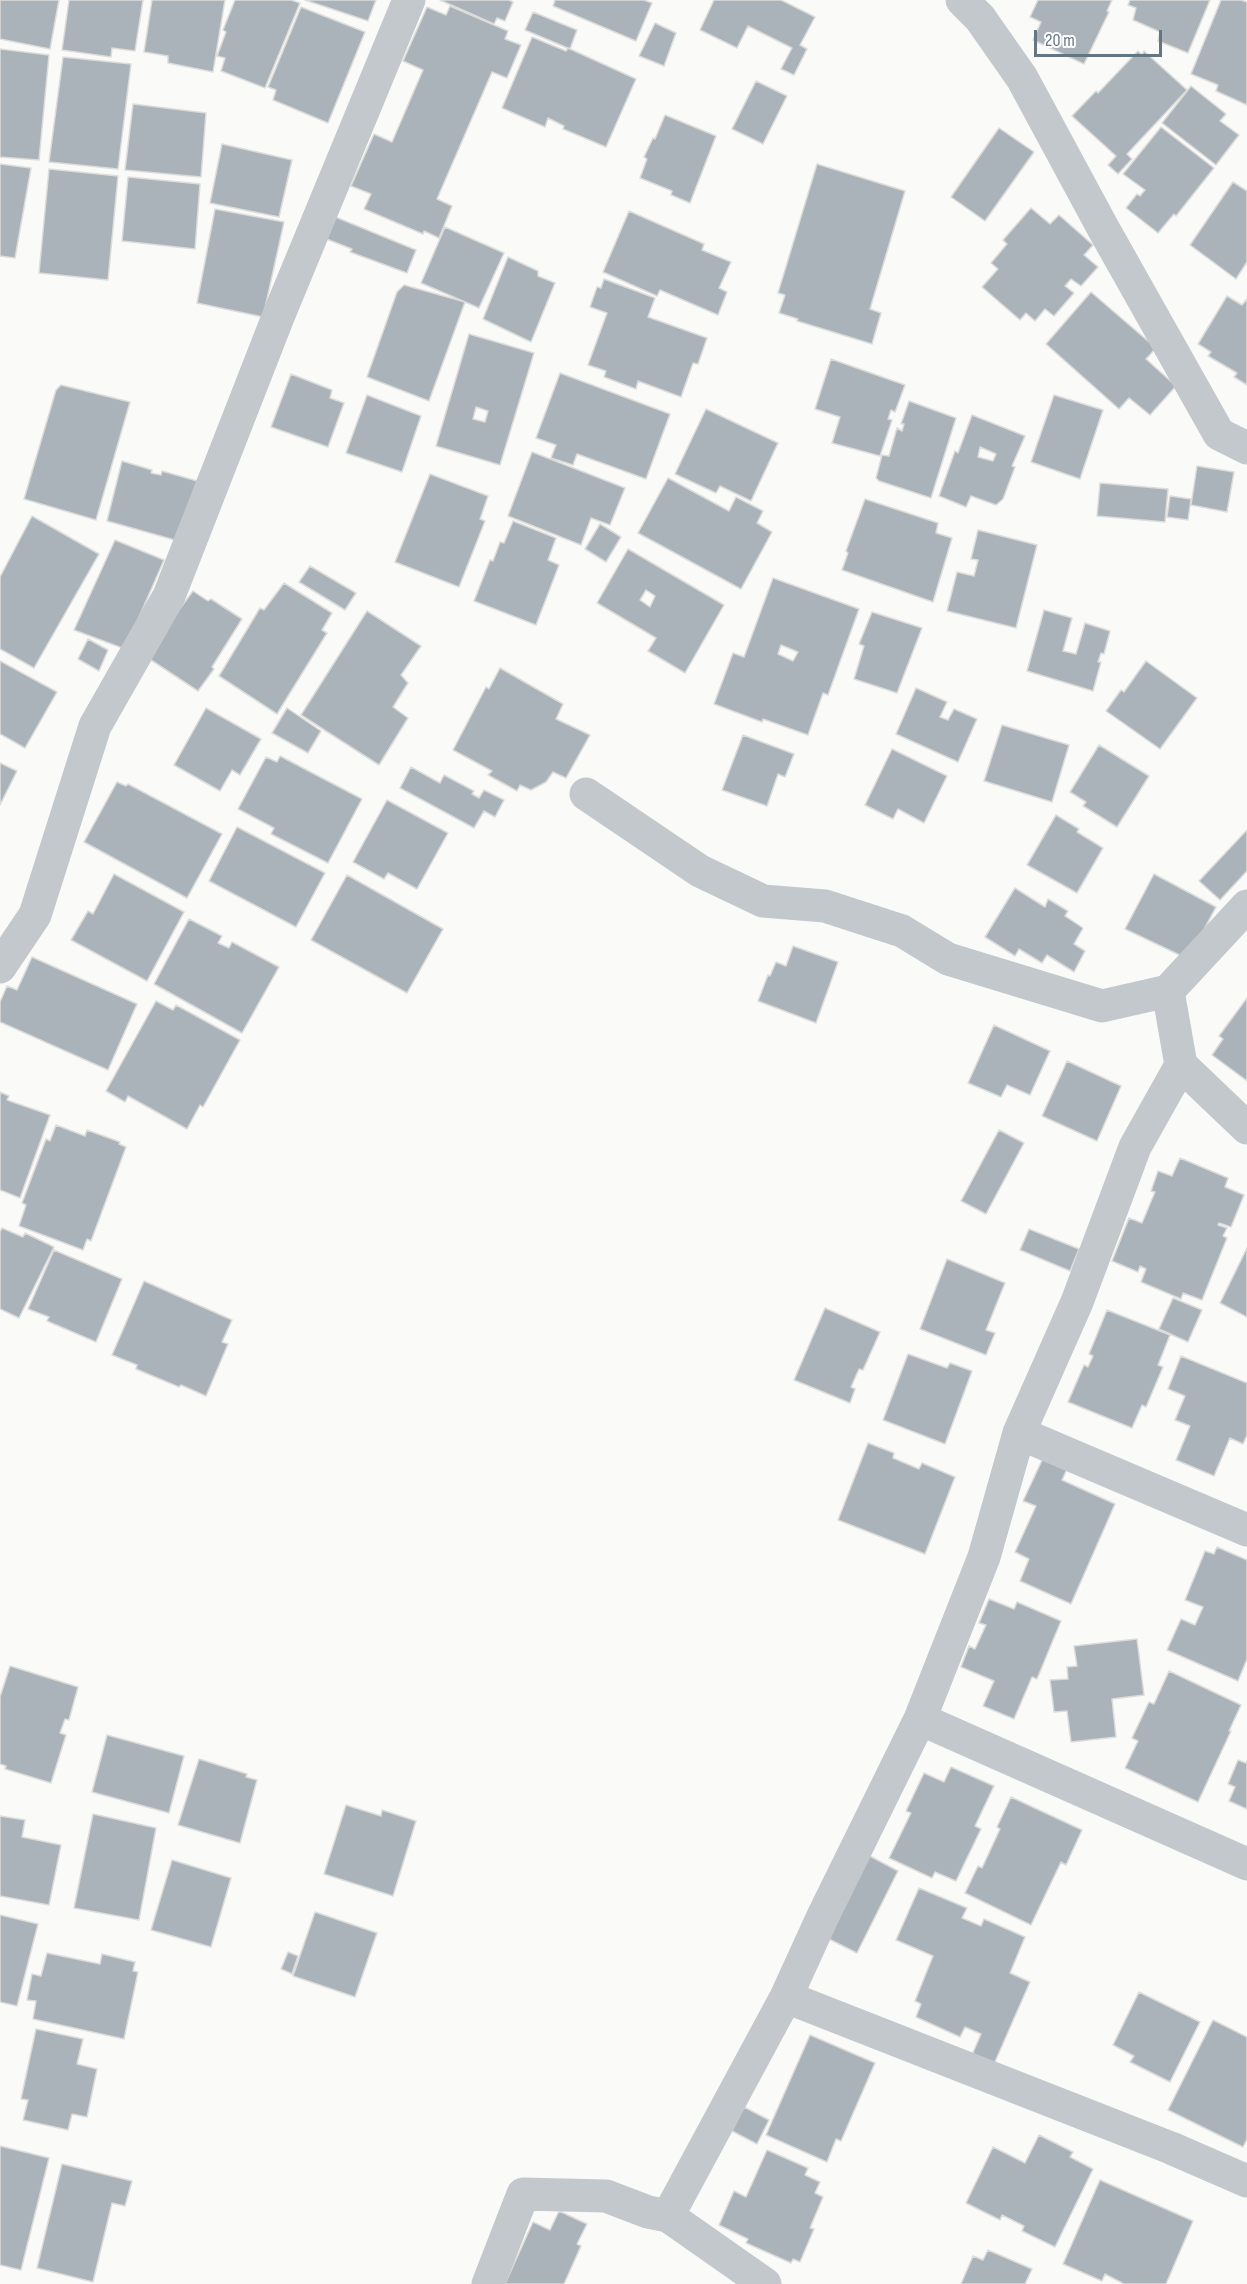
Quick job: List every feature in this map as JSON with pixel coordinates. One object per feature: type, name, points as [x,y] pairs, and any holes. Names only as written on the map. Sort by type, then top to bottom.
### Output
[{"type":"street","points":[[0,967],[35,915],[95,726],[168,596],[278,317],[409,0]]},
{"type":"street","points":[[962,0],[980,18],[1022,78],[1219,434],[1247,448]]},
{"type":"street","points":[[586,794],[700,871],[763,901],[825,906],[902,932],[948,959],[1102,1006],[1168,991],[1247,906]]},
{"type":"street","points":[[1168,991],[1181,1065],[1247,1128]]},
{"type":"street","points":[[668,2216],[786,1997],[823,1916],[920,1719],[984,1557],[1019,1433],[1077,1302],[1135,1147],[1181,1065]]},
{"type":"street","points":[[1019,1433],[1247,1530]]},
{"type":"street","points":[[920,1719],[1247,1864]]},
{"type":"street","points":[[786,1997],[1171,2148],[1247,2181]]},
{"type":"street","points":[[488,2284],[523,2194],[606,2196],[648,2212],[668,2216],[765,2284]]},
{"type":"building","points":[[0,0],[59,0],[50,49],[0,39]]},
{"type":"building","points":[[69,0],[143,0],[135,51],[112,48],[111,57],[62,50]]},
{"type":"building","points":[[152,0],[225,0],[213,72],[168,63],[168,56],[144,52]]},
{"type":"building","points":[[235,0],[291,0],[300,3],[265,88],[221,71],[225,58],[217,56],[226,32],[223,30]]},
{"type":"building","points":[[305,0],[376,0],[368,21]]},
{"type":"building","points":[[440,0],[509,0],[513,2],[505,21],[497,18],[494,24]]},
{"type":"building","points":[[555,0],[644,0],[652,3],[636,41],[553,6]]},
{"type":"building","points":[[714,0],[781,0],[815,17],[800,45],[807,49],[794,75],[781,69],[792,48],[748,26],[737,48],[700,30]]},
{"type":"building","points":[[1038,0],[1112,0],[1107,11],[1109,12],[1084,64],[1033,40],[1041,22],[1030,17]]},
{"type":"building","points":[[1130,0],[1210,0],[1188,53],[1158,41],[1160,32],[1133,20],[1136,8],[1128,5]]},
{"type":"building","points":[[1221,0],[1247,2],[1247,105],[1216,91],[1218,85],[1191,74]]},
{"type":"building","points":[[450,6],[508,31],[505,39],[521,45],[507,78],[492,72],[437,199],[452,206],[439,238],[424,231],[423,234],[364,209],[371,194],[351,186],[374,134],[392,142],[423,70],[403,61],[427,7],[446,15]]},
{"type":"building","points":[[301,7],[365,32],[328,123],[273,100],[276,90],[268,87]]},
{"type":"building","points":[[533,12],[577,30],[570,49],[525,30]]},
{"type":"building","points":[[655,23],[676,33],[664,66],[639,56]]},
{"type":"building","points":[[532,37],[566,51],[568,48],[636,79],[606,147],[563,129],[564,126],[548,118],[545,127],[502,108]]},
{"type":"building","points":[[0,49],[49,55],[39,160],[0,157]]},
{"type":"building","points":[[1138,51],[1142,55],[1144,51],[1187,90],[1127,154],[1132,159],[1118,174],[1108,165],[1116,156],[1072,116],[1096,91],[1098,93]]},
{"type":"building","points":[[63,57],[131,64],[118,169],[49,162]]},
{"type":"building","points":[[756,81],[787,96],[763,144],[732,129]]},
{"type":"building","points":[[1191,86],[1226,114],[1220,121],[1239,135],[1216,165],[1162,123]]},
{"type":"building","points":[[133,104],[206,113],[201,177],[125,170]]},
{"type":"building","points":[[665,115],[716,136],[690,203],[671,195],[672,191],[640,178],[647,159],[644,157]]},
{"type":"building","points":[[1161,127],[1214,168],[1176,216],[1174,214],[1158,233],[1126,208],[1137,194],[1140,196],[1145,190],[1123,174]]},
{"type":"building","points":[[999,128],[1034,152],[985,221],[951,197]]},
{"type":"building","points":[[222,144],[292,160],[279,217],[210,203]]},
{"type":"building","points":[[0,164],[31,168],[15,258],[0,256]]},
{"type":"building","points":[[817,164],[905,191],[870,309],[881,313],[872,344],[797,321],[798,319],[779,313],[785,295],[778,293]]},
{"type":"building","points":[[49,169],[118,176],[108,280],[39,273]]},
{"type":"building","points":[[128,177],[200,184],[195,249],[122,241]]},
{"type":"building","points":[[1233,182],[1247,191],[1247,262],[1236,279],[1190,245]]},
{"type":"building","points":[[1031,208],[1050,224],[1059,215],[1093,245],[1084,255],[1098,267],[1081,286],[1071,279],[1065,286],[1074,293],[1054,316],[1045,309],[1035,321],[1026,313],[1020,320],[982,287],[998,269],[991,263],[1007,244],[1003,240]]},
{"type":"building","points":[[215,209],[284,222],[263,317],[197,303]]},
{"type":"building","points":[[629,211],[704,244],[702,250],[731,262],[719,288],[727,292],[718,315],[660,290],[657,296],[603,272]]},
{"type":"building","points":[[333,216],[416,250],[407,273],[350,252],[352,249],[324,238]]},
{"type":"building","points":[[445,227],[504,253],[479,308],[421,283]]},
{"type":"building","points":[[508,257],[538,271],[538,276],[555,283],[531,342],[483,319]]},
{"type":"building","points":[[604,279],[655,298],[648,317],[707,338],[698,364],[693,363],[681,397],[638,381],[636,389],[604,377],[606,371],[588,365],[607,313],[590,307],[597,287],[601,288]]},
{"type":"building","points":[[404,285],[465,302],[429,401],[367,377],[397,292]]},
{"type":"building","points":[[1091,292],[1156,348],[1146,359],[1176,386],[1150,415],[1129,398],[1119,409],[1046,344]]},
{"type":"building","points":[[1227,296],[1242,305],[1247,299],[1247,385],[1234,377],[1237,373],[1208,356],[1211,352],[1198,344]]},
{"type":"building","points":[[469,334],[534,353],[500,465],[436,446]],"holes":[[[476,407],[488,411],[485,422],[473,419]]]},
{"type":"building","points":[[831,359],[905,385],[895,412],[891,410],[888,419],[892,420],[880,456],[832,443],[840,417],[815,409]]},
{"type":"building","points":[[560,373],[670,414],[646,479],[577,454],[573,465],[551,458],[556,445],[536,438]]},
{"type":"building","points":[[291,374],[332,390],[330,398],[344,403],[328,447],[271,427]]},
{"type":"building","points":[[61,385],[130,402],[96,520],[24,499],[56,390]]},
{"type":"building","points":[[367,395],[421,416],[402,472],[346,453]]},
{"type":"building","points":[[1054,395],[1103,410],[1080,479],[1031,462]]},
{"type":"building","points":[[909,401],[956,418],[931,498],[876,478],[882,455],[889,456],[897,428],[902,431],[904,424],[901,424]]},
{"type":"building","points":[[706,409],[778,443],[751,501],[720,486],[716,493],[675,474]]},
{"type":"building","points":[[972,415],[1025,436],[1012,466],[1015,467],[1003,499],[996,505],[971,496],[966,507],[939,496],[955,451],[958,453]],"holes":[[[980,447],[996,454],[993,461],[978,457]]]},
{"type":"building","points":[[532,452],[625,488],[610,525],[591,518],[581,545],[508,516]]},
{"type":"building","points":[[122,461],[152,470],[151,473],[161,475],[162,471],[197,481],[182,542],[107,521]]},
{"type":"building","points":[[1197,466],[1234,472],[1227,512],[1191,505]]},
{"type":"building","points":[[430,474],[488,496],[480,519],[485,521],[459,587],[395,562]]},
{"type":"building","points":[[668,478],[729,511],[736,497],[763,511],[757,523],[772,532],[741,589],[638,533]]},
{"type":"building","points":[[1100,483],[1168,489],[1165,522],[1097,516]]},
{"type":"building","points":[[1170,496],[1191,499],[1188,520],[1167,517]]},
{"type":"building","points":[[865,499],[938,523],[936,533],[952,538],[933,602],[842,570],[848,553],[846,551]]},
{"type":"building","points":[[32,516],[99,554],[34,668],[0,649],[0,577]]},
{"type":"building","points":[[513,521],[556,538],[548,560],[559,565],[536,625],[474,601],[490,560],[493,561],[500,542],[504,543]]},
{"type":"building","points":[[600,524],[621,537],[606,562],[585,549]]},
{"type":"building","points":[[978,530],[1037,545],[1016,628],[947,611],[957,572],[974,576],[978,560],[971,559]]},
{"type":"building","points":[[115,540],[164,560],[125,649],[74,630]]},
{"type":"building","points":[[628,549],[724,605],[685,673],[648,651],[656,638],[597,603]],"holes":[[[646,590],[655,596],[650,607],[640,600]]]},
{"type":"building","points":[[310,566],[356,593],[345,610],[299,582]]},
{"type":"building","points":[[773,578],[859,609],[828,695],[823,693],[808,735],[763,719],[762,722],[714,704],[733,653],[744,657]],"holes":[[[781,645],[798,652],[793,661],[778,654]]]},
{"type":"building","points":[[284,583],[332,613],[322,630],[327,633],[277,714],[219,676],[260,608],[264,610]]},
{"type":"building","points":[[193,591],[208,601],[211,599],[242,619],[212,667],[214,669],[198,691],[145,656]]},
{"type":"building","points":[[1044,610],[1072,618],[1063,651],[1076,654],[1085,623],[1110,631],[1104,654],[1101,653],[1098,662],[1101,662],[1093,691],[1027,671]]},
{"type":"building","points":[[367,611],[421,646],[401,675],[408,683],[393,707],[408,718],[379,765],[301,715]]},
{"type":"building","points":[[872,612],[922,628],[897,693],[854,679],[864,646],[859,644]]},
{"type":"building","points":[[88,639],[108,650],[99,671],[78,659]]},
{"type":"building","points":[[0,661],[57,692],[25,748],[0,734]]},
{"type":"building","points":[[1146,661],[1197,698],[1160,749],[1106,711],[1121,690],[1124,692]]},
{"type":"building","points":[[500,668],[563,704],[556,719],[590,735],[566,778],[553,772],[546,782],[531,790],[520,785],[517,791],[488,775],[492,771],[453,750],[486,687],[489,689]]},
{"type":"building","points":[[916,688],[947,702],[940,717],[948,720],[954,709],[977,719],[958,762],[896,734]]},
{"type":"building","points":[[206,708],[261,739],[240,775],[232,770],[220,791],[174,765]]},
{"type":"building","points":[[287,708],[321,731],[308,753],[272,733]]},
{"type":"building","points":[[1002,725],[1069,745],[1052,802],[984,781]]},
{"type":"building","points":[[743,735],[794,754],[785,777],[778,774],[767,806],[722,790]]},
{"type":"building","points":[[1099,745],[1149,776],[1117,827],[1083,806],[1086,802],[1070,792]]},
{"type":"building","points":[[892,749],[947,776],[924,823],[898,809],[893,819],[865,805]]},
{"type":"building","points":[[280,756],[362,799],[328,863],[271,834],[274,828],[238,809],[266,757],[277,762]]},
{"type":"building","points":[[0,763],[17,771],[0,805]]},
{"type":"building","points":[[411,767],[440,783],[444,775],[474,791],[472,794],[479,798],[484,790],[504,800],[495,817],[484,811],[474,828],[400,788]]},
{"type":"building","points":[[117,782],[126,786],[128,784],[222,834],[187,898],[84,842]]},
{"type":"building","points":[[387,800],[448,833],[417,889],[388,873],[384,879],[353,862]]},
{"type":"building","points":[[1056,815],[1079,829],[1077,832],[1103,848],[1077,893],[1027,865]]},
{"type":"building","points":[[237,827],[325,873],[296,927],[209,881]]},
{"type":"building","points":[[1247,830],[1247,871],[1220,900],[1199,881]]},
{"type":"building","points":[[114,874],[184,912],[147,981],[71,940],[88,911],[93,914]]},
{"type":"building","points":[[1154,874],[1216,907],[1188,959],[1125,929]]},
{"type":"building","points":[[347,875],[443,929],[407,993],[311,940]]},
{"type":"building","points":[[1015,888],[1045,907],[1048,899],[1068,911],[1065,916],[1083,928],[1074,944],[1085,951],[1074,972],[1047,955],[1042,963],[1019,949],[1015,956],[985,937]]},
{"type":"building","points":[[189,919],[222,936],[218,943],[229,948],[232,942],[279,967],[242,1033],[154,984]]},
{"type":"building","points":[[793,946],[838,962],[816,1023],[758,1001],[768,975],[770,976],[776,962],[786,966]]},
{"type":"building","points":[[32,957],[137,1004],[108,1070],[0,1022],[0,1002],[7,986],[17,990]]},
{"type":"building","points":[[1247,998],[1247,1081],[1212,1055],[1223,1039],[1219,1036]]},
{"type":"building","points":[[156,1001],[173,1010],[176,1005],[240,1040],[203,1107],[200,1105],[187,1129],[128,1096],[125,1102],[106,1091]]},
{"type":"building","points":[[994,1025],[1050,1051],[1030,1095],[1007,1085],[1001,1097],[968,1083]]},
{"type":"building","points":[[1067,1061],[1121,1086],[1097,1141],[1042,1116]]},
{"type":"building","points":[[0,1092],[9,1096],[7,1100],[50,1115],[20,1198],[0,1190]]},
{"type":"building","points":[[56,1125],[85,1136],[87,1130],[120,1142],[119,1144],[126,1147],[91,1241],[87,1239],[83,1250],[19,1226],[26,1205],[22,1203],[46,1139],[50,1141]]},
{"type":"building","points":[[999,1130],[1024,1143],[986,1214],[961,1201]]},
{"type":"building","points":[[1180,1158],[1228,1178],[1225,1187],[1244,1195],[1231,1227],[1219,1223],[1218,1225],[1227,1228],[1223,1236],[1227,1238],[1202,1300],[1183,1293],[1181,1299],[1141,1282],[1146,1269],[1140,1266],[1138,1272],[1112,1261],[1129,1218],[1142,1223],[1155,1192],[1151,1191],[1158,1171],[1172,1176]]},
{"type":"building","points":[[2,1228],[23,1237],[25,1233],[54,1247],[19,1318],[0,1309],[0,1232]]},
{"type":"building","points":[[1029,1229],[1079,1249],[1070,1271],[1020,1250]]},
{"type":"building","points":[[1247,1248],[1247,1317],[1220,1303]]},
{"type":"building","points":[[54,1250],[122,1279],[96,1342],[47,1321],[49,1317],[28,1309]]},
{"type":"building","points":[[947,1259],[1005,1283],[986,1330],[995,1333],[986,1355],[920,1329]]},
{"type":"building","points":[[144,1281],[232,1320],[222,1342],[228,1344],[206,1396],[136,1369],[137,1365],[112,1355]]},
{"type":"building","points":[[1173,1298],[1202,1310],[1188,1342],[1159,1329]]},
{"type":"building","points":[[825,1308],[880,1332],[863,1370],[859,1369],[851,1387],[855,1389],[850,1403],[794,1380]]},
{"type":"building","points":[[1107,1310],[1170,1335],[1158,1365],[1163,1367],[1146,1407],[1142,1405],[1132,1428],[1068,1402],[1084,1365],[1088,1367],[1093,1356],[1089,1354]]},
{"type":"building","points":[[908,1354],[947,1368],[950,1363],[972,1371],[945,1444],[883,1420]]},
{"type":"building","points":[[1181,1356],[1247,1383],[1247,1435],[1243,1444],[1230,1438],[1214,1476],[1176,1460],[1190,1426],[1175,1420],[1185,1396],[1168,1389]]},
{"type":"building","points":[[868,1443],[894,1453],[893,1458],[919,1469],[922,1463],[955,1477],[925,1554],[838,1520]]},
{"type":"building","points":[[1044,1456],[1068,1467],[1062,1480],[1115,1504],[1071,1604],[1020,1581],[1029,1559],[1015,1552],[1036,1506],[1023,1501]]},
{"type":"building","points":[[1217,1547],[1247,1560],[1247,1659],[1238,1681],[1167,1650],[1181,1619],[1195,1625],[1203,1607],[1185,1600],[1205,1551],[1214,1554]]},
{"type":"building","points":[[989,1599],[1014,1609],[1017,1602],[1061,1621],[1037,1679],[1032,1677],[1014,1719],[983,1706],[994,1681],[961,1667],[969,1646],[975,1649],[986,1625],[979,1623]]},
{"type":"building","points":[[1137,1639],[1144,1695],[1112,1699],[1116,1737],[1071,1742],[1067,1711],[1054,1712],[1050,1680],[1068,1679],[1067,1667],[1077,1666],[1074,1646]]},
{"type":"building","points":[[10,1666],[78,1687],[69,1720],[65,1719],[60,1733],[66,1735],[51,1783],[5,1769],[6,1766],[0,1764],[0,1697]]},
{"type":"building","points":[[1169,1671],[1241,1705],[1198,1802],[1125,1768],[1138,1741],[1132,1738],[1149,1702],[1154,1704]]},
{"type":"building","points":[[107,1735],[184,1756],[169,1813],[92,1792]]},
{"type":"building","points":[[199,1759],[247,1774],[246,1777],[257,1780],[240,1843],[178,1825]]},
{"type":"building","points":[[1238,1760],[1246,1763],[1247,1761],[1247,1809],[1229,1801],[1235,1787],[1228,1784]]},
{"type":"building","points":[[951,1767],[994,1786],[975,1826],[981,1829],[956,1881],[935,1872],[932,1878],[889,1858],[911,1813],[906,1811],[924,1773],[944,1782]]},
{"type":"building","points":[[1011,1797],[1082,1830],[1066,1865],[1061,1862],[1031,1925],[965,1893],[978,1866],[982,1868],[1000,1829],[997,1827]]},
{"type":"building","points":[[346,1805],[381,1816],[382,1810],[416,1821],[393,1896],[324,1874]]},
{"type":"building","points":[[93,1814],[156,1828],[139,1920],[74,1908]]},
{"type":"building","points":[[0,1816],[25,1820],[22,1837],[61,1845],[49,1905],[0,1896]]},
{"type":"building","points":[[868,1855],[898,1871],[857,1953],[827,1938]]},
{"type":"building","points":[[172,1860],[231,1878],[211,1947],[151,1930]]},
{"type":"building","points":[[919,1888],[967,1908],[962,1918],[981,1926],[984,1919],[1025,1937],[1010,1973],[1030,1982],[994,2064],[972,2055],[981,2034],[965,2027],[960,2037],[916,2017],[921,2004],[915,2001],[933,1956],[896,1940]]},
{"type":"building","points":[[315,1912],[377,1933],[355,1997],[293,1976]]},
{"type":"building","points":[[0,1915],[38,1924],[17,2006],[0,2002]]},
{"type":"building","points":[[288,1952],[298,1956],[292,1974],[281,1969]]},
{"type":"building","points":[[47,1953],[100,1964],[102,1954],[135,1962],[133,1971],[138,1972],[124,2039],[33,2019],[36,2001],[27,2000],[32,1974],[41,1976]]},
{"type":"building","points":[[1139,1992],[1200,2022],[1170,2082],[1130,2062],[1134,2056],[1113,2045]]},
{"type":"building","points":[[1213,2020],[1247,2037],[1247,2139],[1243,2147],[1168,2110]]},
{"type":"building","points":[[36,2029],[83,2039],[77,2064],[97,2069],[87,2117],[72,2114],[68,2130],[23,2120],[28,2100],[21,2099]]},
{"type":"building","points":[[810,2035],[875,2063],[841,2141],[836,2139],[827,2162],[766,2135]]},
{"type":"building","points":[[744,2107],[769,2120],[757,2144],[732,2131]]},
{"type":"building","points":[[1039,2135],[1073,2152],[1070,2157],[1093,2169],[1055,2247],[1022,2231],[1024,2226],[1002,2215],[1000,2220],[966,2203],[993,2147],[1025,2163]]},
{"type":"building","points":[[0,2146],[49,2158],[21,2270],[0,2265]]},
{"type":"building","points":[[767,2150],[808,2168],[805,2175],[820,2182],[815,2193],[823,2197],[810,2228],[814,2229],[800,2262],[793,2259],[791,2263],[746,2243],[748,2239],[719,2225],[734,2191],[746,2197]]},
{"type":"building","points":[[62,2164],[132,2181],[125,2206],[112,2203],[93,2282],[37,2268]]},
{"type":"building","points":[[1100,2180],[1193,2221],[1166,2284],[1124,2284],[1105,2274],[1102,2281],[1063,2264]]},
{"type":"building","points":[[559,2211],[587,2224],[577,2244],[581,2246],[564,2284],[505,2284],[533,2222],[550,2230]]},
{"type":"building","points":[[988,2250],[1032,2269],[1025,2284],[961,2284],[973,2256],[983,2260]]}]
